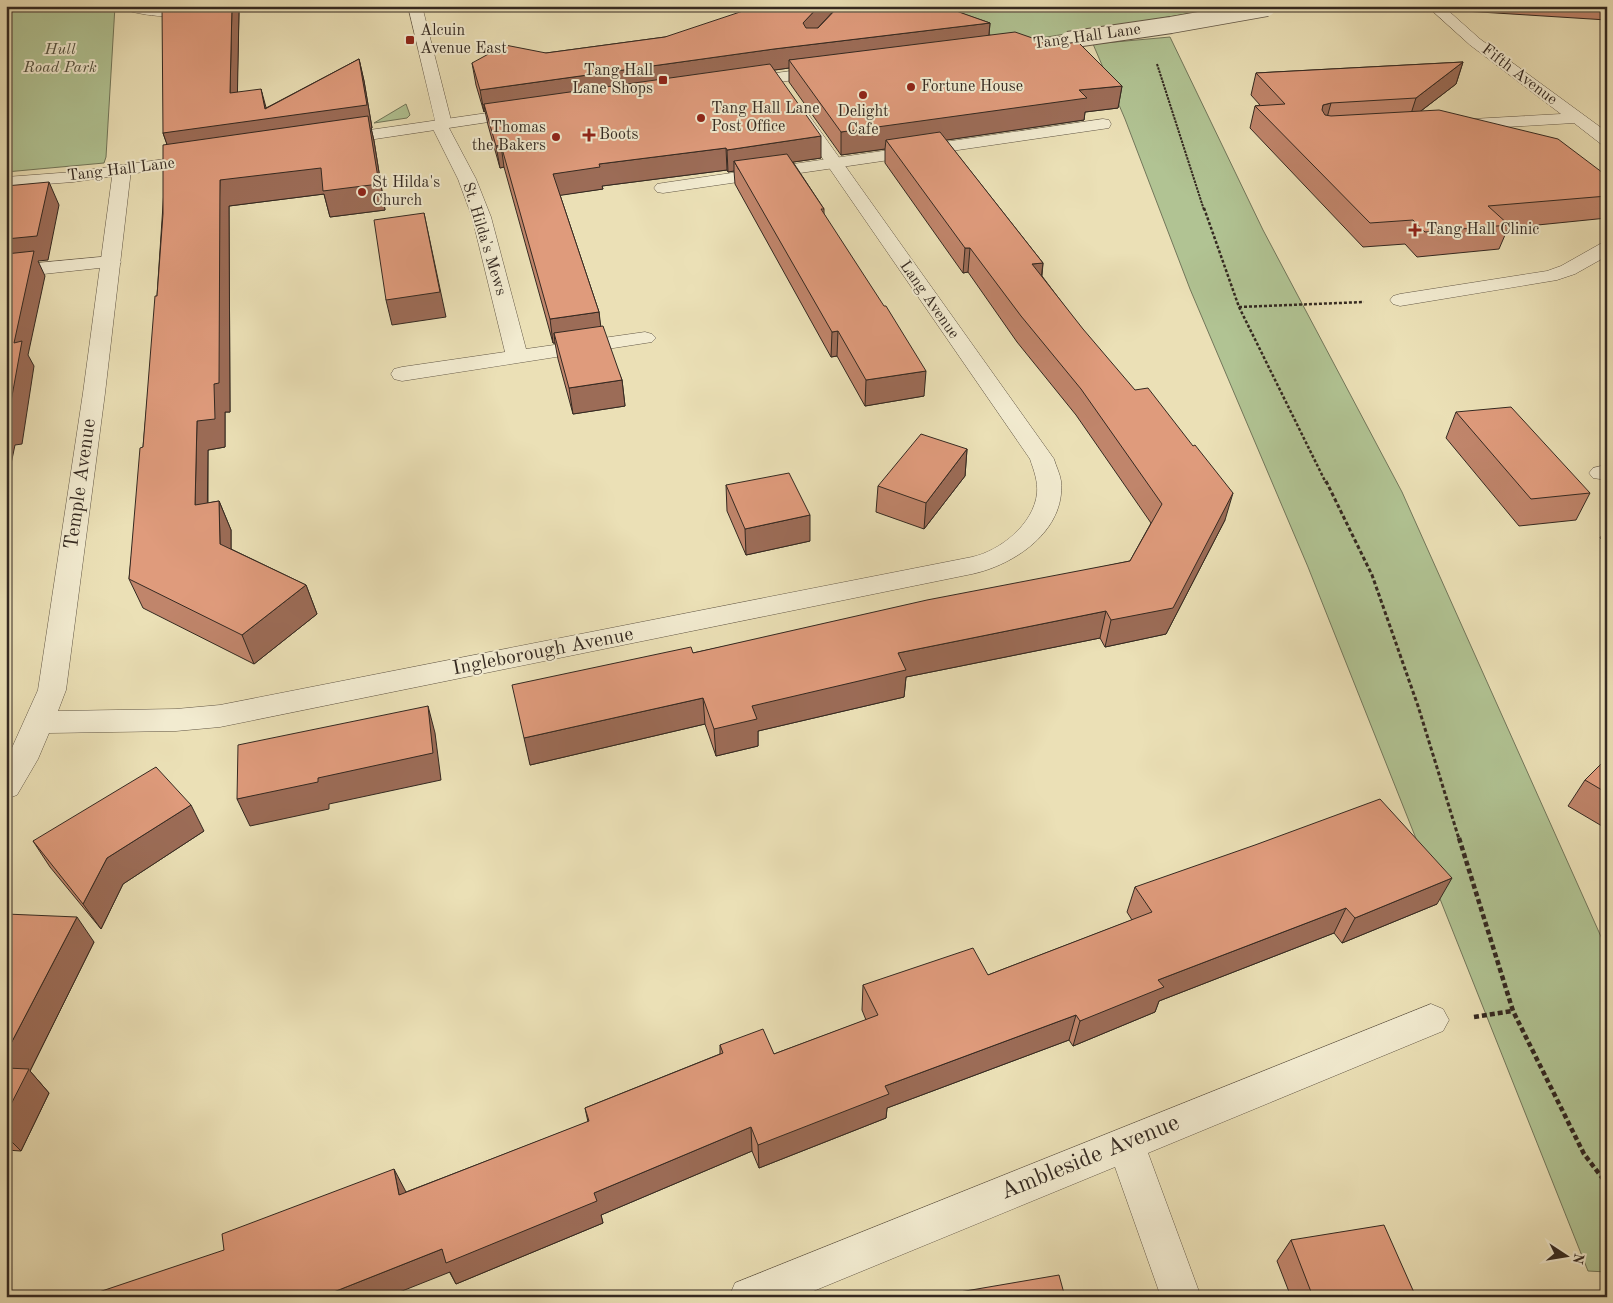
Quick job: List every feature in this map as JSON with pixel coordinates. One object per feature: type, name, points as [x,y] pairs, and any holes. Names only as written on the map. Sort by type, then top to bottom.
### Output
[{"type":"street","points":[[134,6],[134,8],[146,12],[167,13],[197,6]]},
{"type":"street","name":"St. Hilda's Mews","points":[[415,6],[441,125],[475,198],[487,236],[517,358]]},
{"type":"street","name":"Fifth Avenue","points":[[1434,6],[1475,42],[1607,140]]},
{"type":"street","name":"Tang Hall Lane","points":[[987,51],[1171,25],[1271,7]]},
{"type":"street","points":[[723,85],[784,90],[843,69]]},
{"type":"street","name":"Lang Avenue","points":[[784,90],[833,163],[1042,459],[1049,482],[1046,509],[1033,530]]},
{"type":"street","points":[[316,143],[536,111]]},
{"type":"street","points":[[1441,126],[1577,118]]},
{"type":"street","points":[[662,188],[1103,124]]},
{"type":"street","name":"Tang Hall Lane","points":[[6,182],[122,170],[220,156]]},
{"type":"street","name":"Temple Avenue","points":[[6,787],[40,722],[52,690],[94,393],[122,170]]},
{"type":"street","points":[[1400,300],[1550,276],[1568,270],[1607,248]]},
{"type":"street","points":[[6,272],[111,262]]},
{"type":"street","points":[[402,374],[645,338]]},
{"type":"street","name":"Ingleborough Avenue","points":[[40,722],[176,720],[239,712],[988,562],[1014,547],[1033,530]]},
{"type":"street","name":"Ambleside Avenue","points":[[748,1297],[1431,1020]]},
{"type":"street","points":[[1126,1144],[1181,1297]]},
{"type":"path","points":[[1156,63],[1199,195],[1239,307],[1372,575],[1418,706],[1513,1012],[1584,1154],[1607,1184]]},
{"type":"path","points":[[1239,307],[1400,300]]},
{"type":"green space","name":"Hull Road Park","points":[[6,6],[115,6],[106,157],[104,163],[6,172]]},
{"type":"green space","points":[[874,6],[1235,6],[1047,37],[890,54]]},
{"type":"green space","points":[[1170,37],[1263,230],[1402,492],[1607,950],[1607,1272],[1588,1271],[1308,567],[1190,289],[1125,119],[1093,44]]},
{"type":"green space","points":[[406,104],[410,115],[407,118],[374,123]]},
{"type":"building","points":[[162,6],[232,6],[230,93],[261,89],[265,109],[359,59],[367,105],[163,133]]},
{"type":"building","points":[[758,6],[819,6],[803,23],[806,28],[818,28],[839,6],[942,6],[990,23],[774,49],[480,90],[472,63],[505,45],[546,53],[665,37]]},
{"type":"building","points":[[1015,32],[1041,41],[1047,46],[1078,42],[1122,86],[1079,90],[1087,98],[841,132],[789,60]]},
{"type":"building","points":[[1463,62],[1416,98],[1331,103],[1323,105],[1322,110],[1325,115],[1331,116],[1439,110],[1558,139],[1607,176],[1607,196],[1488,206],[1509,225],[1425,232],[1413,220],[1370,223],[1255,106],[1285,104],[1256,73]]},
{"type":"building","points":[[770,64],[821,136],[727,150],[726,148],[599,164],[600,167],[553,174],[599,312],[550,319],[501,145],[496,146],[484,104]]},
{"type":"building","points":[[368,116],[379,184],[323,191],[321,168],[220,180],[219,383],[214,384],[215,419],[197,421],[195,505],[219,501],[220,544],[306,585],[242,635],[129,579],[140,448],[143,447],[155,296],[157,296],[163,214],[163,145]]},
{"type":"building","points":[[940,132],[1043,263],[1032,264],[1083,329],[1135,390],[1148,388],[1193,446],[1195,445],[1233,493],[1173,608],[1111,620],[1106,611],[898,653],[906,670],[752,706],[757,719],[714,729],[703,698],[524,738],[512,685],[691,647],[693,653],[927,600],[1130,561],[1162,504],[1081,389],[1021,316],[970,248],[965,248],[886,140]]},
{"type":"building","points":[[787,154],[926,371],[866,380],[838,331],[832,332],[734,161]]},
{"type":"building","points":[[49,182],[37,236],[6,239],[6,186]]},
{"type":"building","points":[[424,213],[440,292],[386,300],[374,220]]},
{"type":"building","points":[[34,251],[14,343],[22,341],[8,418],[6,418],[6,254]]},
{"type":"building","points":[[603,326],[622,380],[569,388],[554,333]]},
{"type":"building","points":[[1511,407],[1590,493],[1531,499],[1456,412]]},
{"type":"building","points":[[921,434],[967,449],[926,503],[878,486]]},
{"type":"building","points":[[789,473],[810,515],[745,529],[726,485]]},
{"type":"building","points":[[428,706],[433,753],[318,778],[318,782],[237,799],[238,745]]},
{"type":"building","points":[[1607,758],[1607,793],[1585,780]]},
{"type":"building","points":[[156,767],[191,805],[107,858],[83,904],[33,841]]},
{"type":"building","points":[[1380,799],[1452,878],[1355,918],[1346,908],[1158,980],[1164,987],[1080,1021],[1076,1015],[885,1086],[889,1094],[758,1145],[751,1127],[594,1193],[597,1201],[446,1263],[442,1249],[321,1297],[84,1297],[224,1250],[222,1234],[394,1169],[399,1195],[589,1121],[585,1108],[723,1053],[720,1045],[763,1029],[774,1054],[878,1015],[863,985],[973,948],[988,975],[1152,912],[1135,887]]},
{"type":"building","points":[[6,914],[77,917],[6,1053]]},
{"type":"building","points":[[6,1068],[29,1069],[6,1114]]},
{"type":"building","points":[[1384,1225],[1416,1297],[1313,1297],[1291,1240]]},
{"type":"building","points":[[1059,1275],[1065,1297],[942,1297],[942,1295]]},
{"type":"place","name":"Alcuin Avenue East","points":[[410,40]]},
{"type":"place","name":"Tang Hall Lane Shops","points":[[663,80]]},
{"type":"place","name":"Fortune House","points":[[911,87]]},
{"type":"place","name":"Delight Cafe","points":[[863,95]]},
{"type":"place","name":"Tang Hall Lane Post Office","points":[[701,118]]},
{"type":"place","name":"Boots","points":[[589,135]]},
{"type":"place","name":"Thomas the Bakers","points":[[556,137]]},
{"type":"place","name":"St Hilda's Church","points":[[362,192]]},
{"type":"place","name":"Tang Hall Clinic","points":[[1415,230]]}]
